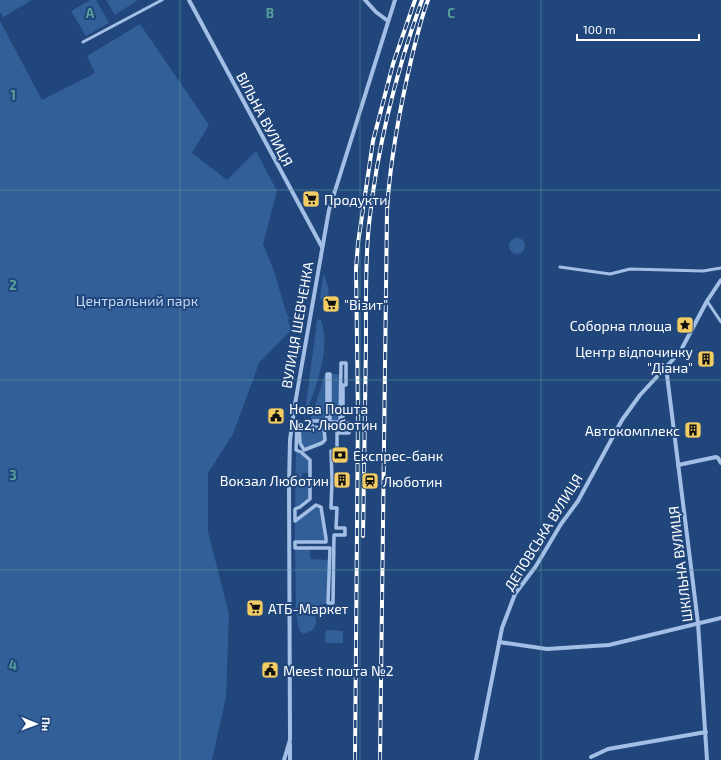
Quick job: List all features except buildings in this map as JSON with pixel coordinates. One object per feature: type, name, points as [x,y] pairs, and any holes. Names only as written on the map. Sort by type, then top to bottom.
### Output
[{"type":"street","name":"ВІЛЬНА ВУЛИЦЯ","points":[[189,0],[323,248]]},
{"type":"street","points":[[365,0],[376,12],[388,21]]},
{"type":"street","name":"ВУЛИЦЯ ШЕВЧЕНКА","points":[[284,760],[290,740],[288,515],[290,440],[297,388],[329,210],[395,0]]},
{"type":"street","name":"ДЕПОВСЬКА ВУЛИЦЯ","points":[[476,760],[502,628],[515,594],[536,566],[561,524],[578,501],[622,420],[640,395],[680,352],[707,301],[721,280]]},
{"type":"street","points":[[341,363],[346,363],[346,385],[343,385],[343,423],[350,423],[349,433],[337,433],[337,451],[331,451],[331,508],[337,508],[336,528],[345,528],[345,535],[334,535],[333,602],[328,603],[330,548],[295,548],[295,542],[326,542],[321,506],[316,505],[295,521],[295,509],[310,499],[310,460],[301,452],[296,450],[297,426],[299,426],[300,443],[304,450],[322,443],[325,440],[324,428],[315,428],[310,424],[310,421],[327,422],[327,374],[330,374],[330,422],[340,422],[341,363]]},
{"type":"street","name":"ШКІЛЬНА ВУЛИЦЯ","points":[[666,367],[698,623],[707,760]]},
{"type":"street","points":[[678,465],[716,457],[721,463]]},
{"type":"street","points":[[499,642],[547,649],[604,646],[721,618]]},
{"type":"street","points":[[591,757],[608,749],[706,732]]},
{"type":"street","points":[[290,740],[290,760]]},
{"type":"lane","points":[[83,42],[162,0]]},
{"type":"lane","points":[[560,267],[610,274],[630,269],[703,271],[721,268]]},
{"type":"lane","points":[[707,301],[721,322]]},
{"type":"green space","points":[[0,0],[32,0],[3,17],[0,11]]},
{"type":"green space","points":[[91,0],[96,0],[109,23],[86,36],[71,11]]},
{"type":"green space","points":[[106,0],[138,0],[115,15]]},
{"type":"green space","name":"Центральний парк","points":[[0,21],[42,100],[95,73],[87,56],[140,24],[209,125],[192,153],[227,180],[256,151],[277,191],[263,244],[274,271],[289,318],[288,321],[291,330],[259,363],[233,434],[208,473],[208,532],[229,614],[226,697],[212,760],[0,760]]},
{"type":"green space","points":[[517,238],[524,243],[525,246],[520,253],[517,254],[510,249],[509,246],[514,239]]},
{"type":"green space","points":[[323,276],[325,276],[329,293],[328,299],[324,301],[320,298]]},
{"type":"green space","points":[[317,320],[321,320],[324,332],[323,357],[317,384],[304,420]]},
{"type":"green space","points":[[325,374],[327,374],[327,421],[310,421]]},
{"type":"green space","points":[[330,374],[341,374],[340,422],[330,422]]},
{"type":"green space","points":[[310,424],[313,427],[322,427],[325,440],[308,450],[302,448],[299,426]]},
{"type":"green space","points":[[296,450],[310,460],[310,473],[303,473],[300,480],[303,485],[310,486],[310,499],[295,509]]},
{"type":"green space","points":[[316,505],[319,505],[326,542],[295,542],[295,520]]},
{"type":"green space","points":[[310,547],[310,559],[329,560],[328,603],[319,605],[315,609],[316,623],[313,630],[303,634],[299,630],[296,612],[295,548]]},
{"type":"green space","points":[[326,630],[343,631],[343,643],[325,643]]},
{"type":"railway","points":[[355,760],[358,414],[356,269],[358,243],[373,141],[393,64],[415,0]]},
{"type":"railway","points":[[363,536],[366,283],[369,224],[382,139],[396,82],[422,0]]},
{"type":"railway","points":[[380,760],[387,211],[390,172],[400,114],[412,56],[428,0]]},
{"type":"place","name":"Продукти","points":[[311,199]]},
{"type":"place","name":"\"Візит\"","points":[[331,304]]},
{"type":"place","name":"Соборна площа","points":[[685,325]]},
{"type":"place","name":"Центр відпочинку \"Діана\"","points":[[706,359]]},
{"type":"place","name":"Нова Пошта №2, Люботин","points":[[276,416]]},
{"type":"place","name":"Автокомплекс","points":[[693,430]]},
{"type":"place","name":"Експрес-банк","points":[[340,455]]},
{"type":"place","name":"Вокзал Люботин","points":[[342,480]]},
{"type":"place","name":"Люботин","points":[[370,481]]},
{"type":"place","name":"АТБ-Маркет","points":[[255,608]]},
{"type":"place","name":"Meest пошта №2","points":[[270,670]]}]
